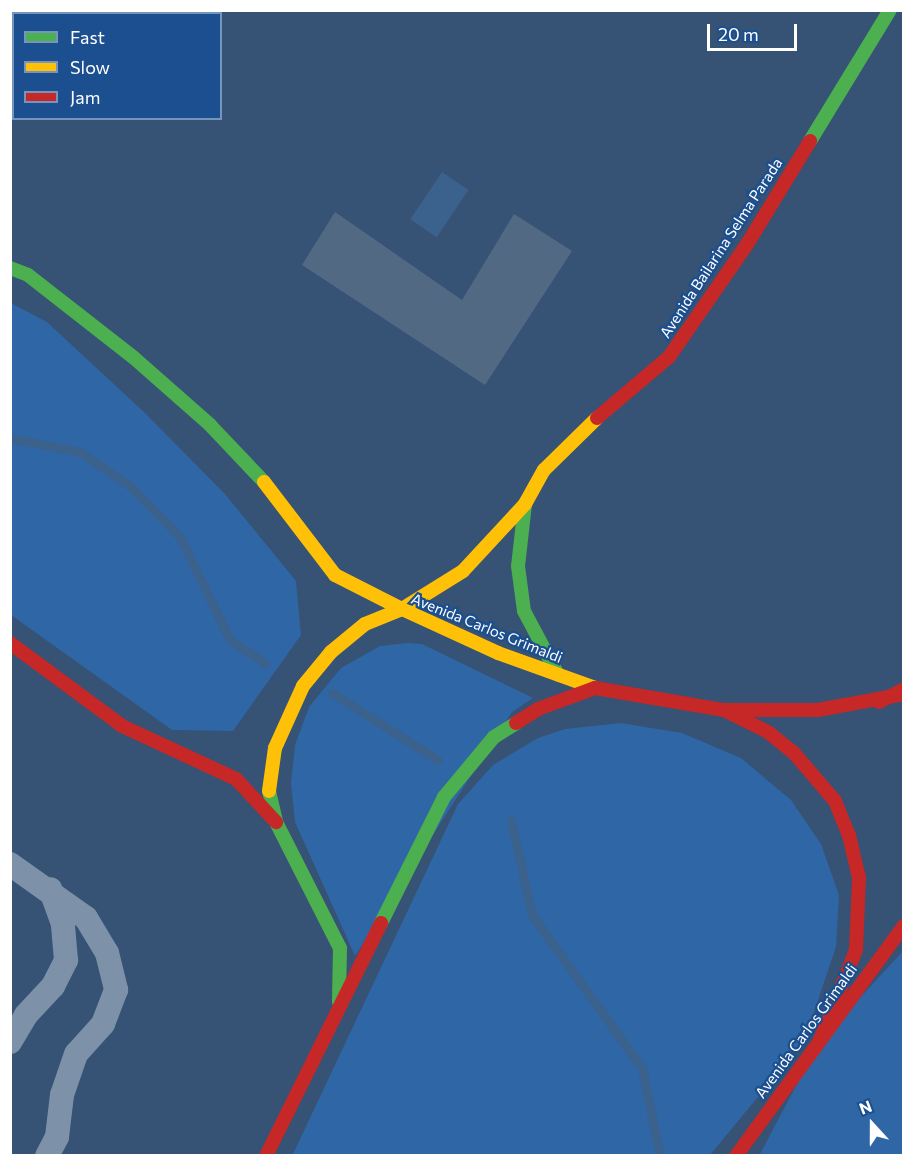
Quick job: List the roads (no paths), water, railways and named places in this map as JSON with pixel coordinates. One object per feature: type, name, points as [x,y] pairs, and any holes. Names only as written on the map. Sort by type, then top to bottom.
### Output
[{"type":"main road","name":"Avenida Bailarina Selma Parada","points":[[402,609],[463,571],[525,504],[544,470],[580,434],[669,357],[746,246],[890,10]]},
{"type":"main road","points":[[10,268],[28,275],[133,357],[210,425],[265,483],[335,574],[402,609]]},
{"type":"main road","name":"Avenida Bailarina Selma Parada","points":[[525,504],[518,566],[524,611],[558,675]]},
{"type":"main road","name":"Avenida Carlos Grimaldi","points":[[339,1004],[340,948],[276,822],[269,793],[275,748],[303,686],[331,652],[365,624],[402,609],[558,675],[595,688],[724,710],[818,710],[879,702],[903,694]]},
{"type":"main road","points":[[10,643],[122,726],[236,779],[276,822]]},
{"type":"main road","name":"Avenida Carlos Grimaldi","points":[[266,1155],[339,1004],[370,953],[444,797],[494,737],[538,709],[595,688]]},
{"type":"main road","points":[[879,702],[903,689]]},
{"type":"main road","points":[[724,710],[768,732],[794,753],[835,801],[849,836],[859,878],[856,950],[819,1042]]},
{"type":"main road","name":"Avenida Carlos Grimaldi","points":[[736,1155],[903,926]]},
{"type":"street","points":[[10,864],[50,890],[86,918],[107,953],[116,990],[103,1024],[76,1054],[62,1095],[57,1137],[47,1155]]},
{"type":"street","points":[[10,1042],[26,1015],[53,986],[66,960],[63,924],[50,890]]},
{"type":"waterway","points":[[10,438],[80,452],[129,485],[180,537],[230,640],[265,663]]},
{"type":"waterway","points":[[332,693],[438,760]]},
{"type":"waterway","points":[[511,820],[532,915],[642,1068],[660,1156]]}]
